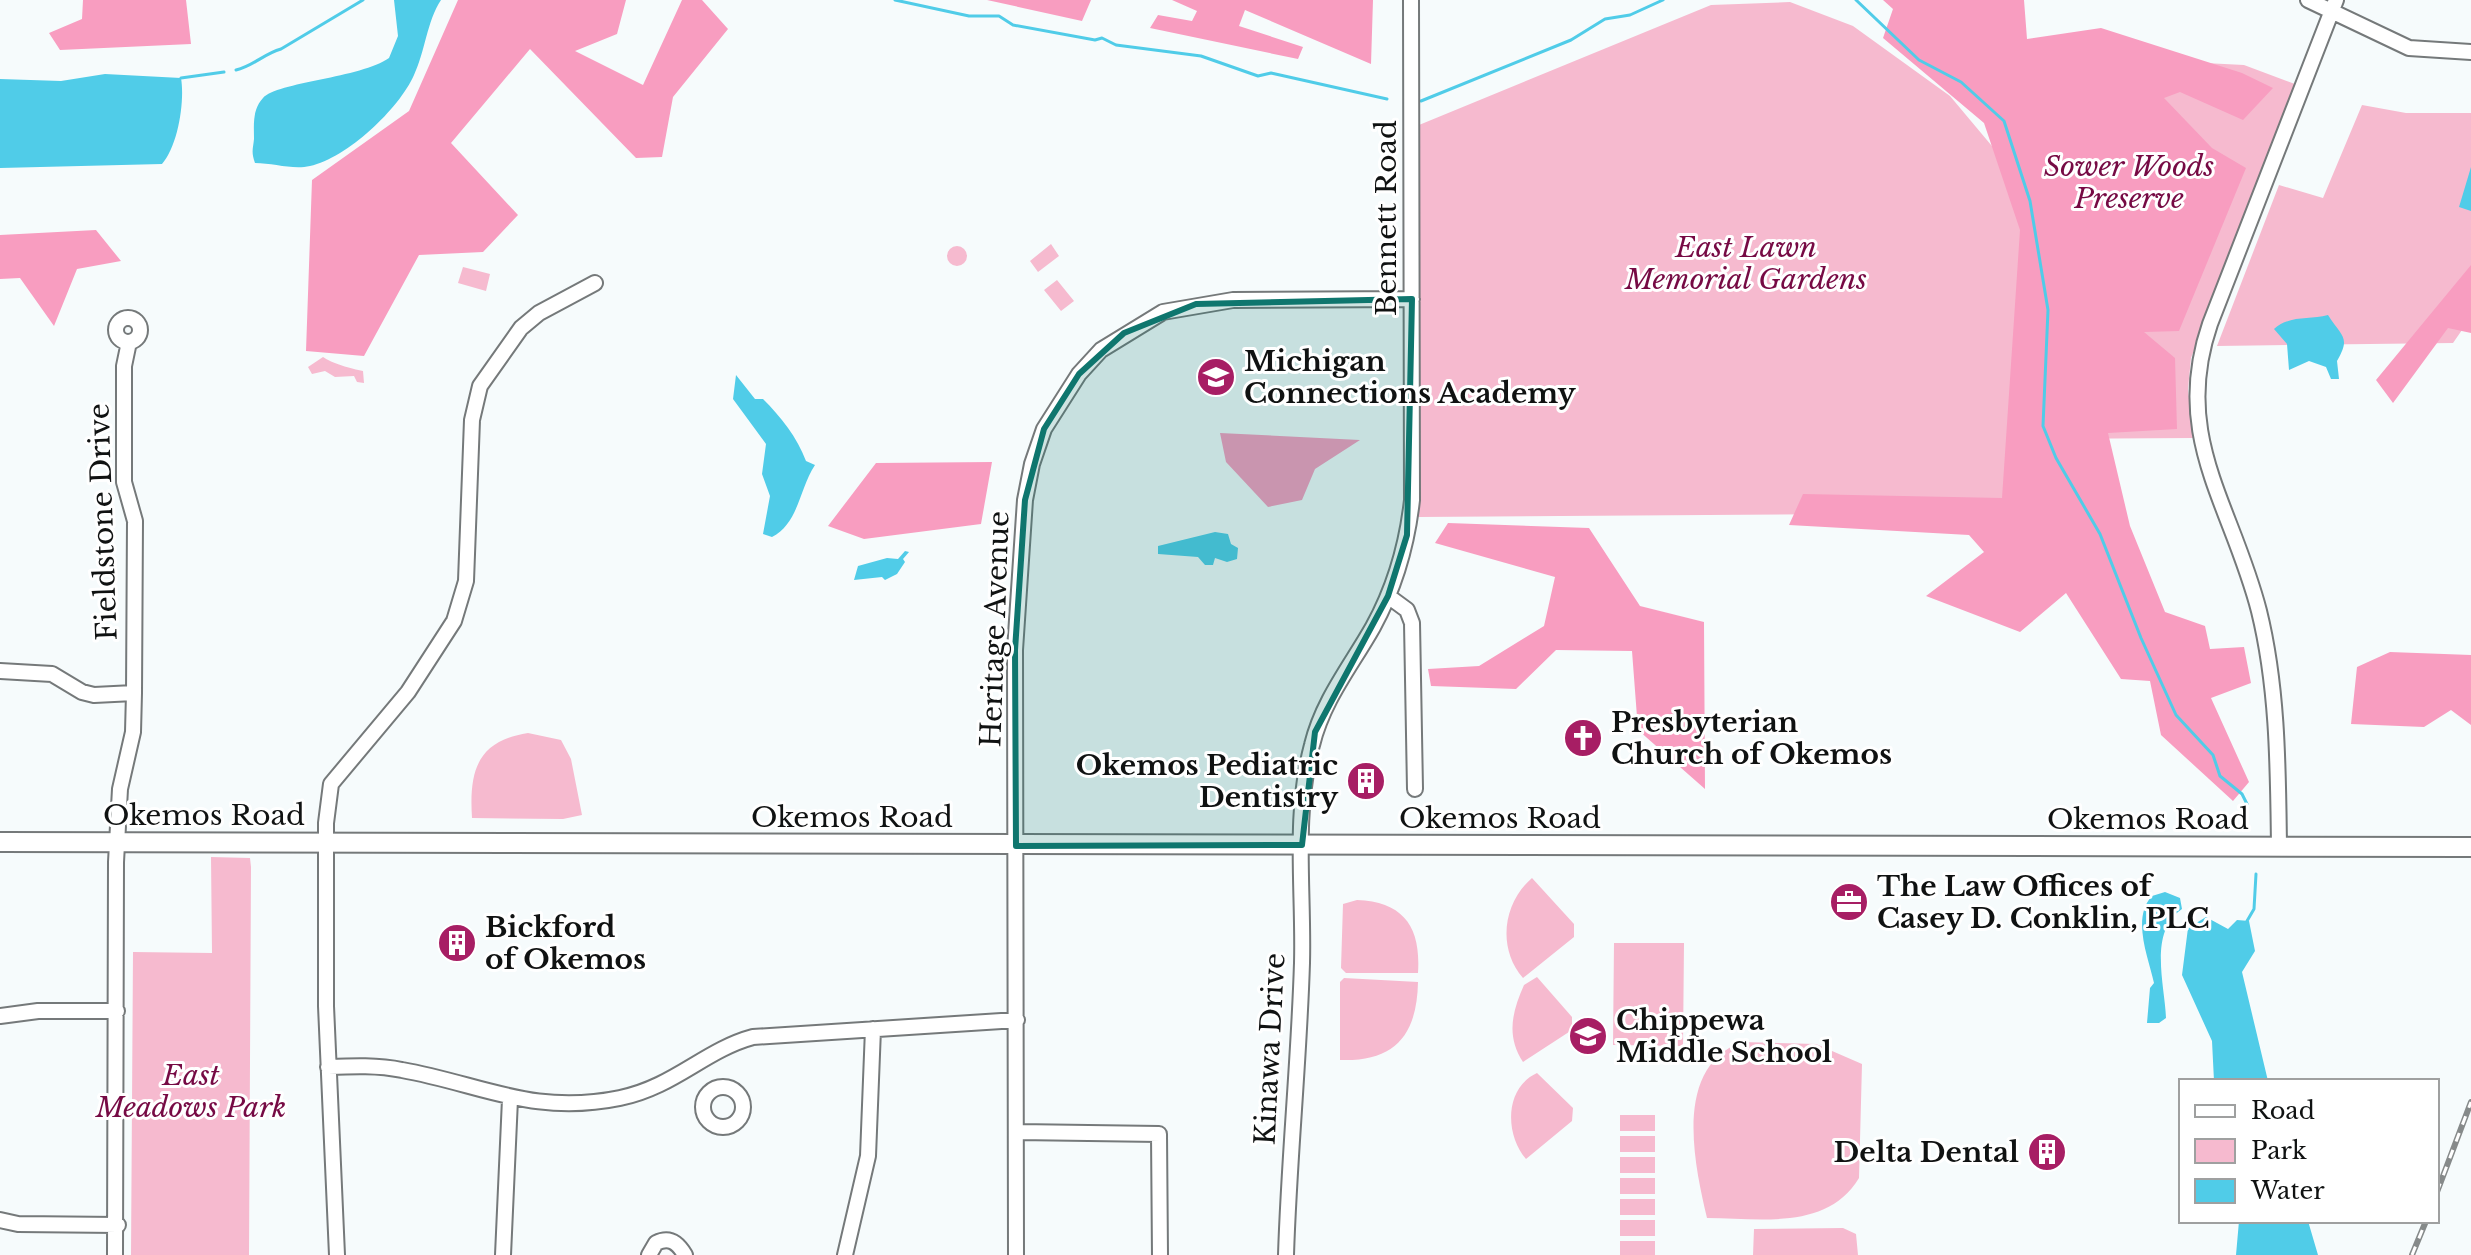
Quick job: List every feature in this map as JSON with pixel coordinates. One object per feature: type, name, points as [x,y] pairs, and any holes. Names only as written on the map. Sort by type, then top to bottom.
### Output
[{"type":"main road","name":"Okemos Road","points":[[0,842],[2471,847]]},
{"type":"street","name":"Bennett Road","points":[[1302,845],[1305,780],[1315,732],[1331,694],[1388,596],[1404,549],[1412,500],[1411,0]]},
{"type":"street","points":[[2308,0],[2334,5],[2409,48],[2471,52]]},
{"type":"street","points":[[2279,847],[2278,755],[2267,649],[2245,564],[2202,449],[2195,384],[2199,357],[2210,324],[2334,5]]},
{"type":"street","points":[[337,1255],[336,1162],[328,1067],[326,843],[331,784],[408,692],[448,631],[460,602],[469,556],[472,420],[480,386],[521,328],[539,313],[595,283]]},
{"type":"street","name":"Heritage Avenue","points":[[1016,1255],[1015,650],[1025,500],[1032,464],[1044,429],[1079,374],[1124,333],[1163,312],[1233,300],[1412,299]]},
{"type":"street","name":"Fieldstone Drive","points":[[115,1255],[118,1225],[117,842],[121,779],[133,732],[134,693],[135,521],[124,482],[124,366],[129,342]]},
{"type":"street","points":[[1388,596],[1407,610],[1412,623],[1415,789]]},
{"type":"street","points":[[0,671],[52,674],[94,695],[134,693]]},
{"type":"street","name":"Kinawa Drive","points":[[1286,1255],[1301,1010],[1302,845]]},
{"type":"street","points":[[0,1016],[38,1011],[117,1011]]},
{"type":"street","points":[[328,1067],[403,1070],[510,1099],[576,1103],[621,1098],[664,1084],[729,1046],[753,1037],[1017,1020]]},
{"type":"street","points":[[845,1255],[868,1156],[873,1029]]},
{"type":"street","points":[[701,1064],[712,1090]]},
{"type":"street","points":[[503,1255],[510,1099]]},
{"type":"street","points":[[1018,1132],[1159,1134],[1160,1255]]},
{"type":"street","points":[[0,1220],[18,1224],[118,1225]]},
{"type":"street","points":[[649,1255],[659,1241],[677,1243],[685,1255]]},
{"type":"highlighted area","points":[[1412,299],[1407,535],[1388,596],[1315,732],[1302,845],[1016,846],[1015,650],[1025,500],[1044,429],[1079,374],[1124,333],[1196,304]]},
{"type":"green space","points":[[83,0],[186,0],[191,44],[60,50],[49,33],[82,19]]},
{"type":"green space","points":[[458,0],[626,0],[617,34],[575,51],[643,85],[682,0],[702,0],[728,29],[673,97],[662,157],[636,158],[530,49],[451,143],[518,215],[483,252],[419,255],[364,356],[306,351],[312,180],[409,111]]},
{"type":"green space","points":[[987,0],[1091,0],[1082,21]]},
{"type":"green space","points":[[1172,0],[1373,0],[1371,64],[1245,10],[1239,26],[1303,47],[1298,59],[1150,28],[1158,15],[1192,21],[1197,11]]},
{"type":"green space","points":[[1883,0],[2024,0],[2027,39],[2101,28],[2242,73],[2273,88],[2243,120],[2180,92],[2164,98],[2212,148],[2246,168],[2179,331],[2144,332],[2175,358],[2177,429],[2108,433],[2130,526],[2165,612],[2205,626],[2210,649],[2244,647],[2251,683],[2211,698],[2249,782],[2233,801],[2161,735],[2150,681],[2121,679],[2066,593],[2020,632],[1926,596],[1984,552],[1969,535],[1789,525],[1803,494],[2002,498],[2020,230],[1984,123],[1883,38],[1893,9]]},
{"type":"green space","name":"East Lawn Memorial Gardens","points":[[1790,2],[1853,26],[1950,96],[2007,164],[2027,54],[2244,65],[2295,84],[2191,358],[2188,389],[2193,438],[2011,439],[2011,513],[1418,517],[1419,125],[1711,5]]},
{"type":"green space","name":"Sower Woods Preserve","points":[[2362,105],[2406,113],[2471,113],[2471,317],[2453,343],[2217,346],[2279,185],[2323,198]]},
{"type":"green space","points":[[96,230],[121,261],[77,269],[54,326],[20,278],[0,279],[0,235]]},
{"type":"green space","points":[[1051,244],[1059,256],[1038,272],[1030,261]]},
{"type":"green space","points":[[957,246],[964,249],[967,256],[964,263],[957,266],[950,263],[947,256],[950,249]]},
{"type":"green space","points":[[2471,265],[2471,333],[2448,328],[2393,403],[2376,380]]},
{"type":"green space","points":[[463,267],[490,274],[486,291],[458,283]]},
{"type":"green space","points":[[1057,280],[1074,301],[1061,311],[1044,290]]},
{"type":"green space","points":[[323,357],[363,371],[364,383],[357,382],[354,376],[335,377],[325,371],[312,374],[308,367]]},
{"type":"green space","points":[[1220,433],[1360,440],[1315,469],[1302,500],[1268,507],[1226,462]]},
{"type":"green space","points":[[992,462],[981,524],[864,539],[828,526],[876,463]]},
{"type":"green space","points":[[1448,523],[1589,528],[1640,606],[1704,622],[1705,789],[1638,730],[1632,651],[1556,650],[1516,689],[1431,686],[1428,669],[1479,666],[1544,626],[1555,577],[1435,543]]},
{"type":"green space","points":[[2390,652],[2471,655],[2471,725],[2451,710],[2424,727],[2351,724],[2357,667]]},
{"type":"green space","points":[[528,733],[561,740],[571,759],[582,815],[563,819],[472,818],[472,786],[480,761],[497,743]]},
{"type":"green space","name":"East Meadows Park","points":[[211,857],[250,858],[251,867],[249,1255],[131,1255],[133,952],[212,953]]},
{"type":"green space","points":[[1532,878],[1574,924],[1574,937],[1523,978],[1509,953],[1507,926],[1515,900]]},
{"type":"green space","points":[[1357,900],[1387,906],[1406,920],[1416,942],[1418,973],[1346,973],[1341,968],[1343,904]]},
{"type":"green space","points":[[1614,943],[1684,943],[1683,1046],[1613,1045]]},
{"type":"green space","points":[[1537,977],[1572,1017],[1572,1030],[1523,1062],[1514,1043],[1514,1014],[1524,985]]},
{"type":"green space","points":[[1344,978],[1418,982],[1413,1017],[1399,1042],[1389,1050],[1375,1056],[1340,1060],[1340,982]]},
{"type":"green space","points":[[1742,1042],[1816,1044],[1862,1064],[1859,1178],[1845,1195],[1829,1207],[1791,1218],[1707,1218],[1694,1145],[1697,1094],[1706,1072],[1720,1054]]},
{"type":"green space","points":[[1537,1073],[1573,1108],[1572,1121],[1526,1159],[1514,1138],[1511,1113],[1518,1089]]},
{"type":"green space","points":[[1620,1115],[1655,1115],[1655,1131],[1620,1131]]},
{"type":"green space","points":[[1620,1136],[1655,1136],[1655,1152],[1620,1152]]},
{"type":"green space","points":[[1620,1157],[1655,1157],[1655,1173],[1620,1173]]},
{"type":"green space","points":[[1620,1178],[1655,1178],[1655,1194],[1620,1194]]},
{"type":"green space","points":[[1620,1199],[1655,1199],[1655,1215],[1620,1215]]},
{"type":"green space","points":[[1620,1220],[1655,1220],[1655,1236],[1620,1236]]},
{"type":"green space","points":[[1843,1228],[1856,1234],[1858,1255],[1753,1255],[1754,1229]]},
{"type":"green space","points":[[1620,1241],[1655,1241],[1655,1255],[1620,1255]]},
{"type":"water","points":[[394,0],[441,0],[432,17],[414,75],[397,102],[355,143],[324,161],[297,167],[255,163],[254,118],[263,98],[285,88],[359,70],[389,58],[398,36]]},
{"type":"water","points":[[105,74],[181,78],[179,123],[168,156],[162,164],[0,168],[0,79],[61,81]]},
{"type":"water","points":[[2471,167],[2471,211],[2459,207]]},
{"type":"water","points":[[2328,315],[2344,342],[2337,361],[2339,379],[2331,379],[2326,367],[2309,361],[2289,370],[2287,344],[2274,329],[2293,320]]},
{"type":"water","points":[[736,375],[755,399],[763,399],[776,413],[806,461],[815,465],[788,523],[772,537],[763,534],[770,496],[762,474],[766,444],[733,399]]},
{"type":"water","points":[[1215,532],[1228,534],[1231,544],[1238,548],[1237,559],[1227,562],[1215,558],[1213,565],[1205,565],[1198,557],[1158,554],[1158,546]]},
{"type":"water","points":[[905,551],[909,552],[897,574],[885,580],[882,577],[854,580],[858,566],[887,558],[898,559]]},
{"type":"water","points":[[2165,892],[2180,898],[2182,909],[2165,931],[2162,945],[2166,1018],[2159,1023],[2147,1023],[2150,988],[2154,983],[2143,939],[2143,916],[2152,896]]},
{"type":"water","points":[[2206,917],[2228,929],[2237,920],[2249,921],[2255,951],[2242,972],[2268,1079],[2214,1079],[2212,1041],[2182,975],[2188,928]]},
{"type":"water","points":[[2239,1223],[2309,1223],[2318,1255],[2236,1255]]},
{"type":"waterway","points":[[236,70],[281,49],[363,0]]},
{"type":"waterway","points":[[895,0],[969,16],[999,16],[1013,25],[1095,40],[1102,38],[1116,45],[1201,56],[1258,76],[1271,73],[1387,99]]},
{"type":"waterway","points":[[1421,101],[1571,40],[1605,19],[1630,15],[1663,0]]},
{"type":"waterway","points":[[1856,0],[1919,60],[1961,82],[2004,121],[2030,201],[2048,310],[2043,426],[2056,458],[2100,534],[2141,638],[2176,715],[2213,755],[2220,776],[2242,794],[2247,804]]},
{"type":"waterway","points":[[181,78],[224,72]]},
{"type":"waterway","points":[[2247,921],[2254,909],[2256,874]]},
{"type":"railway","points":[[2439,1187],[2471,1102]]},
{"type":"railway","points":[[2412,1255],[2425,1223]]},
{"type":"place","name":"Michigan Connections Academy","points":[[1216,377]]},
{"type":"place","name":"Presbyterian Church of Okemos","points":[[1583,738]]},
{"type":"place","name":"Okemos Pediatric Dentistry","points":[[1366,781]]},
{"type":"place","name":"The Law Offices of Casey D. Conklin, PLC","points":[[1849,902]]},
{"type":"place","name":"Bickford of Okemos","points":[[457,943]]},
{"type":"place","name":"Chippewa Middle School","points":[[1588,1036]]},
{"type":"place","name":"Delta Dental","points":[[2047,1152]]}]
